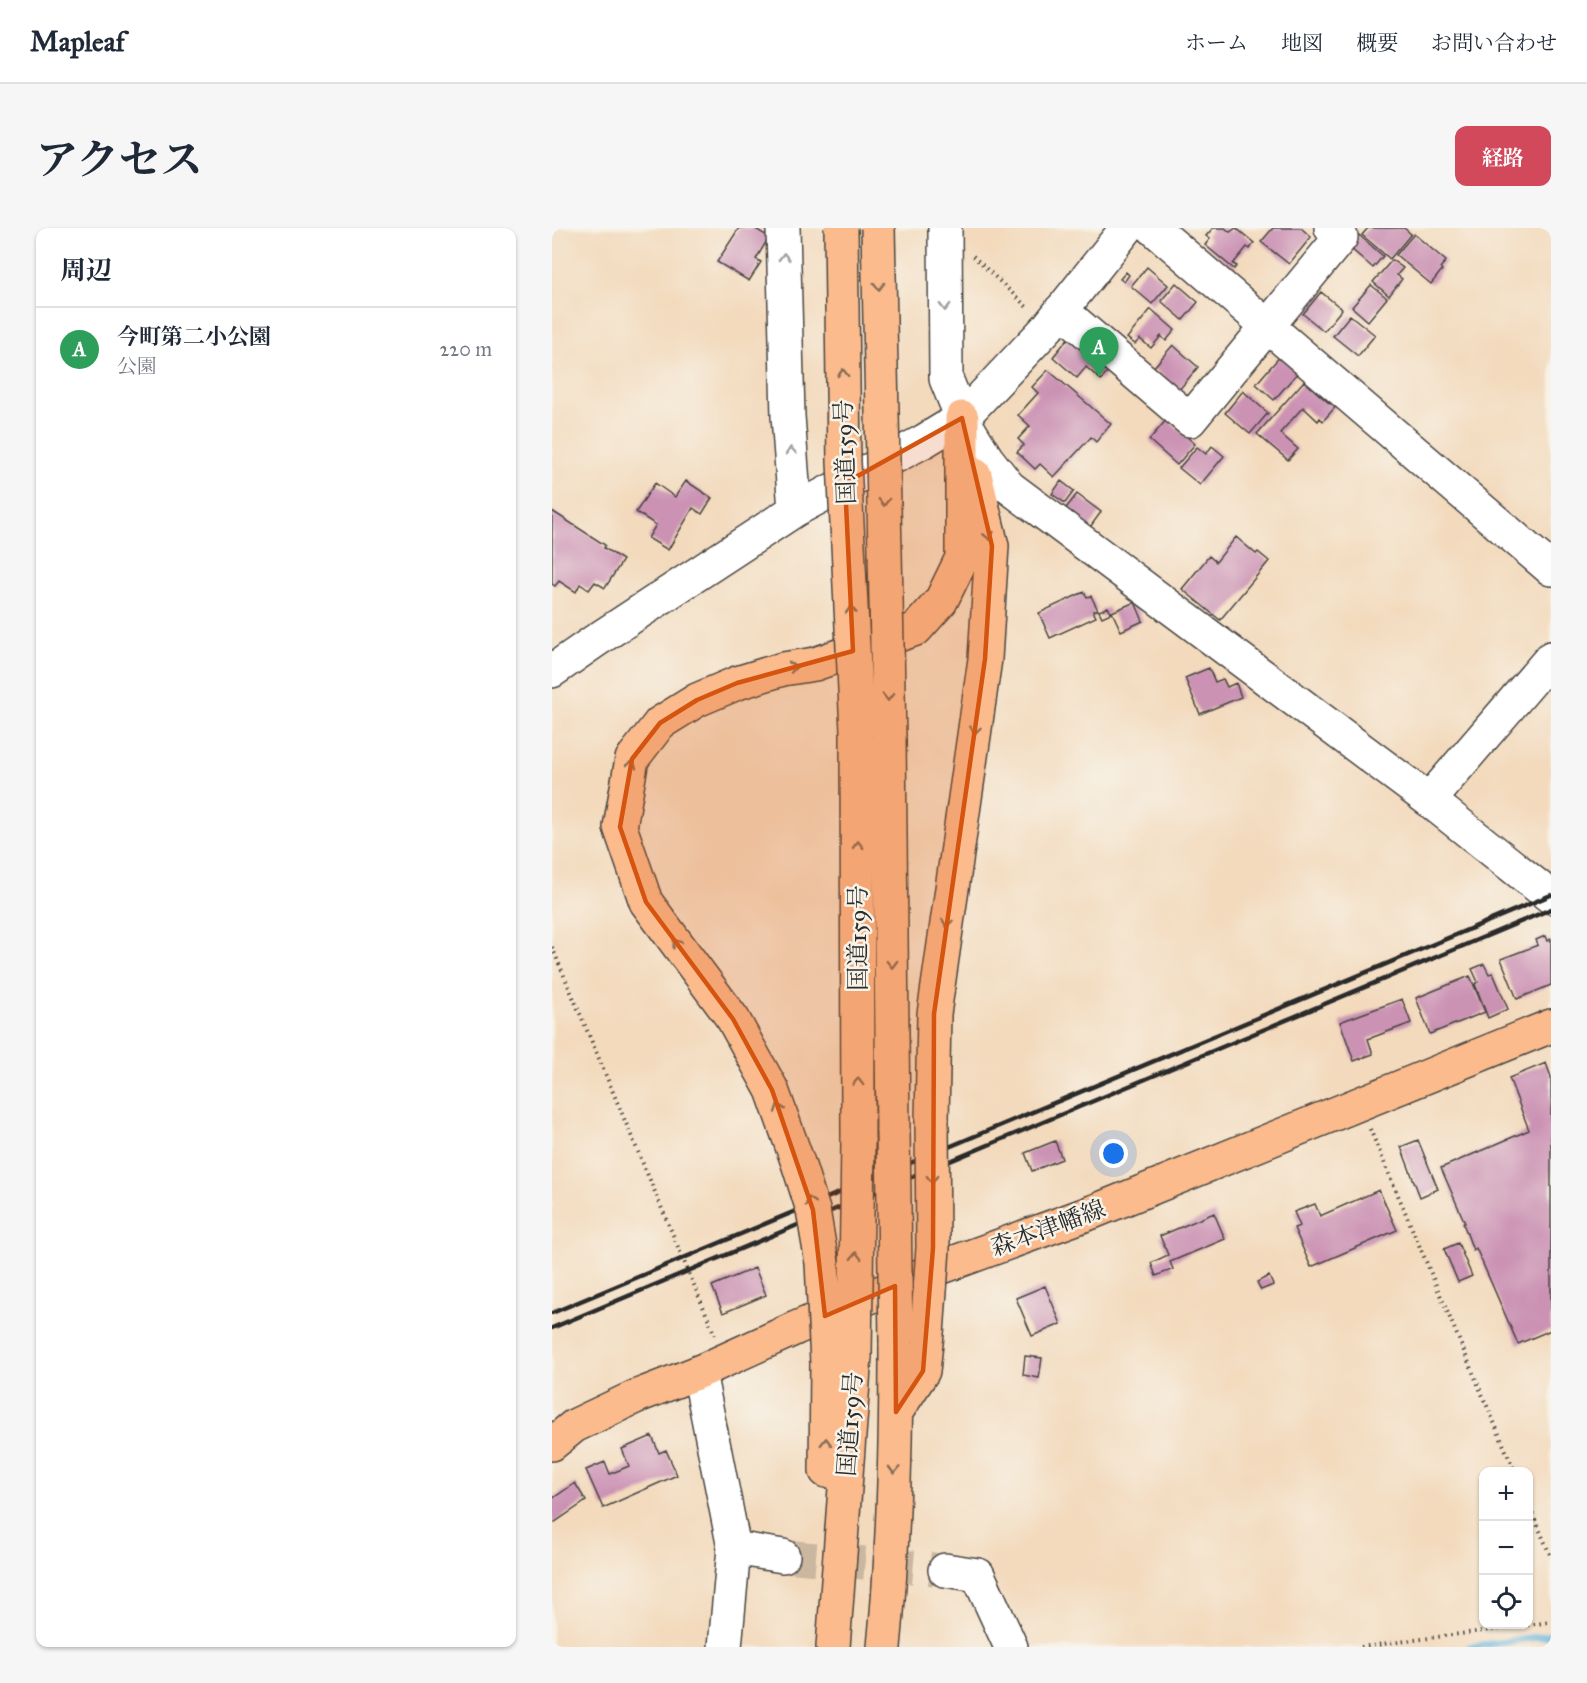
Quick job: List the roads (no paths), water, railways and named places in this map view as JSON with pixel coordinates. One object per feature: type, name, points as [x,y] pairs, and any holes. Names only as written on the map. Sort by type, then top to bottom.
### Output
[{"type":"main road","name":"国道159号","points":[[833,1647],[841,1360],[858,1141],[857,731],[844,462],[841,228]]},
{"type":"main road","name":"国道159号","points":[[878,228],[889,737],[896,1343],[891,1579],[884,1647]]},
{"type":"main road","points":[[896,1412],[923,1371],[933,1248],[934,1014],[985,659],[992,546],[962,418]]},
{"type":"main road","points":[[824,1647],[841,1360],[813,1210],[772,1090],[732,1019],[646,902],[620,827],[632,759],[660,723],[697,700],[737,683],[783,669],[815,664],[916,629],[941,601],[962,558],[962,418]]},
{"type":"main road","name":"森本津幡線","points":[[552,1444],[574,1426],[635,1397],[931,1271],[1095,1211],[1551,1026]]},
{"type":"main road","points":[[891,1579],[899,1647]]},
{"type":"street","points":[[783,228],[788,416],[795,510]]},
{"type":"street","points":[[945,228],[946,379],[962,418],[987,459],[1009,487],[1429,800],[1551,897]]},
{"type":"street","points":[[552,671],[595,640],[795,510],[924,441],[962,418],[1054,319],[1127,228]]},
{"type":"street","points":[[1153,228],[1551,569]]},
{"type":"street","points":[[1054,319],[1190,420],[1341,237],[1331,228]]},
{"type":"street","points":[[1429,800],[1551,658]]},
{"type":"street","points":[[712,1366],[734,1548],[725,1647]]},
{"type":"street","points":[[734,1548],[783,1556]]},
{"type":"street","points":[[945,1570],[978,1575],[1011,1647]]},
{"type":"waterway","points":[[1470,1647],[1551,1635]]},
{"type":"tunnel","points":[[783,1556],[945,1570]]},
{"type":"railway","points":[[552,1313],[1551,895]]},
{"type":"railway","points":[[552,1328],[1551,909]]},
{"type":"place","name":"今町第二小公園","points":[[1099,377]]}]
